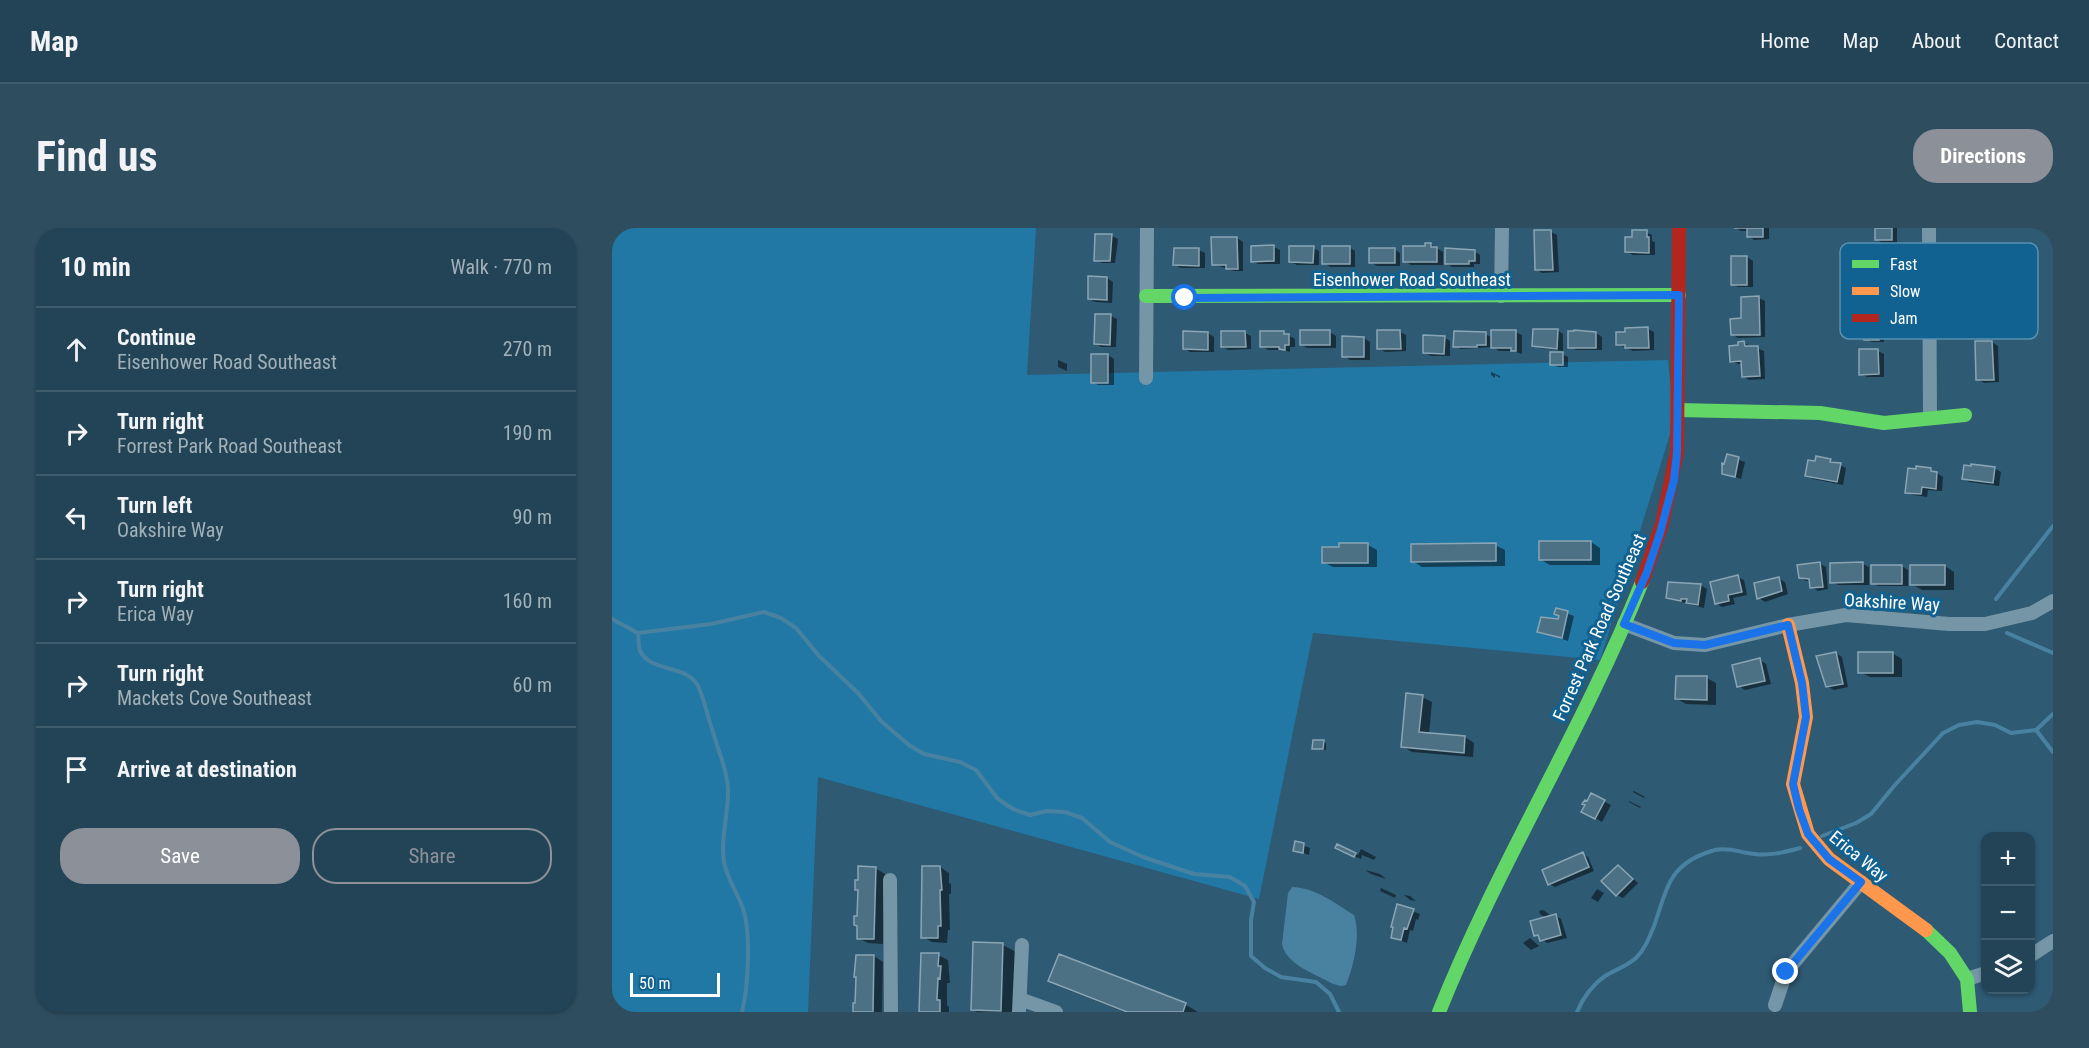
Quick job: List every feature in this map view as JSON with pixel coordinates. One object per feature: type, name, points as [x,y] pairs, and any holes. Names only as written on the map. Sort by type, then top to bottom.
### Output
[{"type":"street","points":[[1146,378],[1147,228]]},
{"type":"street","points":[[1501,296],[1502,228]]},
{"type":"street","name":"Forrest Park Road Southeast","points":[[1438,1012],[1480,916],[1597,683],[1647,572],[1660,533],[1674,480],[1677,452],[1679,228]]},
{"type":"street","points":[[1929,228],[1929,243]]},
{"type":"street","name":"Eisenhower Road Southeast","points":[[1146,296],[1185,298],[1679,295]]},
{"type":"street","points":[[1930,339],[1930,418]]},
{"type":"street","points":[[1678,410],[1820,413],[1884,423],[1965,415]]},
{"type":"street","name":"Oakshire Way","points":[[1624,624],[1674,643],[1705,645],[1788,625],[1846,615],[1948,624],[1985,624],[2032,613],[2053,601]]},
{"type":"street","name":"Erica Way","points":[[1788,625],[1802,683],[1806,717],[1793,784],[1808,834],[1829,859],[1923,927],[1950,952],[1966,980],[1970,1012]]},
{"type":"street","points":[[890,880],[891,1012]]},
{"type":"street","points":[[1775,1005],[1786,972],[1861,882]]},
{"type":"street","points":[[2035,953],[2053,941]]},
{"type":"street","points":[[1022,945],[1020,1005],[1056,1012]]},
{"type":"street","points":[[1966,980],[1981,975]]},
{"type":"shaded area","points":[[612,228],[1036,228],[1027,375],[1668,360],[1674,421],[1600,660],[1313,633],[1259,899],[818,777],[808,1012],[612,1012]]},
{"type":"shaded area","points":[[1292,887],[1317,893],[1354,915],[1357,932],[1356,950],[1346,985],[1333,984],[1310,972],[1289,958],[1285,951],[1282,944],[1288,893]]},
{"type":"building","points":[[1747,228],[1763,228],[1763,237],[1747,237]]},
{"type":"building","points":[[1875,228],[1892,228],[1892,240],[1875,240]]},
{"type":"building","points":[[1534,230],[1551,230],[1553,270],[1535,270]]},
{"type":"building","points":[[1632,230],[1647,230],[1649,253],[1625,252],[1625,237],[1632,237]]},
{"type":"building","points":[[1095,234],[1112,234],[1110,261],[1094,261]]},
{"type":"building","points":[[1211,237],[1237,237],[1238,269],[1226,269],[1226,265],[1212,265]]},
{"type":"building","points":[[1425,243],[1431,243],[1431,247],[1437,247],[1437,262],[1403,262],[1403,246],[1425,246]]},
{"type":"building","points":[[1274,245],[1274,261],[1251,262],[1251,246]]},
{"type":"building","points":[[1289,246],[1314,246],[1313,263],[1289,262]]},
{"type":"building","points":[[1322,246],[1350,246],[1350,264],[1322,264]]},
{"type":"building","points":[[1174,248],[1199,248],[1199,266],[1173,265]]},
{"type":"building","points":[[1369,248],[1395,248],[1395,263],[1369,263]]},
{"type":"building","points":[[1445,248],[1475,250],[1475,261],[1469,261],[1469,264],[1445,264]]},
{"type":"building","points":[[1731,256],[1747,256],[1747,285],[1731,285]]},
{"type":"building","points":[[1088,276],[1107,277],[1107,300],[1088,299]]},
{"type":"building","points":[[1759,296],[1760,335],[1731,335],[1730,319],[1741,318],[1741,297]]},
{"type":"building","points":[[1095,314],[1111,314],[1110,345],[1094,344]]},
{"type":"building","points":[[1648,327],[1649,348],[1625,348],[1625,345],[1616,345],[1616,332],[1625,332],[1625,328]]},
{"type":"building","points":[[1533,329],[1558,329],[1557,349],[1532,346]]},
{"type":"building","points":[[1300,330],[1330,330],[1330,345],[1300,345]]},
{"type":"building","points":[[1377,330],[1400,330],[1401,349],[1377,349]]},
{"type":"building","points":[[1491,330],[1516,330],[1516,351],[1511,351],[1511,348],[1491,348]]},
{"type":"building","points":[[1183,331],[1208,332],[1208,350],[1183,349]]},
{"type":"building","points":[[1221,331],[1245,331],[1246,347],[1221,347]]},
{"type":"building","points":[[1260,331],[1284,331],[1284,334],[1289,334],[1289,345],[1285,345],[1285,350],[1279,347],[1260,347]]},
{"type":"building","points":[[1454,331],[1486,332],[1486,345],[1453,347]]},
{"type":"building","points":[[1568,331],[1596,332],[1596,348],[1568,348]]},
{"type":"building","points":[[1423,335],[1445,336],[1444,354],[1423,353]]},
{"type":"building","points":[[1342,336],[1364,337],[1364,357],[1342,357]]},
{"type":"building","points":[[1744,341],[1745,346],[1758,346],[1760,376],[1742,377],[1741,361],[1730,362],[1729,346],[1738,345],[1738,342]]},
{"type":"building","points":[[1975,341],[1992,341],[1994,380],[1976,380]]},
{"type":"building","points":[[1859,349],[1878,349],[1879,374],[1859,375]]},
{"type":"building","points":[[1550,352],[1563,352],[1563,365],[1550,365]]},
{"type":"building","points":[[1091,354],[1108,354],[1108,383],[1091,383]]},
{"type":"building","points":[[1727,454],[1739,457],[1735,477],[1722,474],[1722,463],[1724,464]]},
{"type":"building","points":[[1816,456],[1831,459],[1830,462],[1841,463],[1837,482],[1805,476],[1808,460],[1815,461]]},
{"type":"building","points":[[1971,464],[1995,467],[1993,483],[1962,479],[1964,465],[1971,466]]},
{"type":"building","points":[[1916,466],[1931,468],[1931,471],[1937,472],[1936,489],[1922,487],[1921,494],[1905,493],[1908,468],[1916,469]]},
{"type":"building","points":[[1539,541],[1591,541],[1591,560],[1539,560]]},
{"type":"building","points":[[1339,543],[1368,543],[1368,563],[1322,563],[1322,547],[1339,547]]},
{"type":"building","points":[[1496,543],[1496,561],[1411,562],[1411,544]]},
{"type":"building","points":[[1820,562],[1823,587],[1810,588],[1809,579],[1799,578],[1797,565]]},
{"type":"building","points":[[1863,562],[1863,582],[1830,583],[1830,563]]},
{"type":"building","points":[[1871,565],[1902,565],[1902,584],[1871,584]]},
{"type":"building","points":[[1910,565],[1945,565],[1945,585],[1910,585]]},
{"type":"building","points":[[1738,575],[1742,592],[1728,595],[1729,601],[1715,604],[1710,582]]},
{"type":"building","points":[[1779,577],[1782,591],[1757,599],[1754,583]]},
{"type":"building","points":[[1668,582],[1701,584],[1698,605],[1686,603],[1687,599],[1681,599],[1681,601],[1666,598]]},
{"type":"building","points":[[1556,608],[1568,611],[1562,638],[1537,632],[1541,617],[1558,619],[1559,616],[1554,614]]},
{"type":"building","points":[[1836,652],[1843,684],[1826,687],[1816,656]]},
{"type":"building","points":[[1858,652],[1893,652],[1893,673],[1858,673]]},
{"type":"building","points":[[1760,658],[1765,681],[1737,687],[1732,665]]},
{"type":"building","points":[[1676,676],[1707,676],[1707,700],[1675,699]]},
{"type":"building","points":[[1406,693],[1423,695],[1419,732],[1465,736],[1464,753],[1401,747]]},
{"type":"building","points":[[1313,740],[1324,740],[1323,749],[1312,749]]},
{"type":"building","points":[[1591,793],[1605,800],[1595,819],[1581,812],[1585,805],[1582,804],[1585,800],[1587,801]]},
{"type":"building","points":[[1295,841],[1304,843],[1303,853],[1293,851]]},
{"type":"building","points":[[1337,844],[1356,853],[1354,857],[1335,848]]},
{"type":"building","points":[[1583,852],[1589,867],[1548,885],[1542,870]]},
{"type":"building","points":[[1618,865],[1633,879],[1616,896],[1601,881]]},
{"type":"building","points":[[858,866],[876,867],[874,939],[857,939],[854,916],[857,916],[858,890],[855,890],[855,880],[858,880]]},
{"type":"building","points":[[922,866],[940,866],[941,926],[938,926],[938,938],[921,938]]},
{"type":"building","points":[[1397,904],[1414,909],[1407,929],[1404,928],[1401,940],[1391,938],[1393,927],[1391,927]]},
{"type":"building","points":[[1556,914],[1561,935],[1540,941],[1538,935],[1534,936],[1530,921]]},
{"type":"building","points":[[973,942],[1003,943],[1001,1011],[971,1010]]},
{"type":"building","points":[[921,953],[939,953],[938,966],[941,966],[937,1000],[940,1000],[940,1012],[919,1012]]},
{"type":"building","points":[[1059,954],[1186,1003],[1183,1012],[1127,1012],[1048,981]]},
{"type":"building","points":[[856,955],[874,955],[873,1012],[853,1012]]},
{"type":"waterway","points":[[1996,599],[2053,526]]},
{"type":"waterway","points":[[612,619],[638,633],[711,624],[764,612],[781,618],[796,628],[819,656],[858,693],[881,721],[909,745],[924,754],[960,762],[976,770],[998,799],[1013,809],[1030,815],[1047,811],[1065,812],[1082,818],[1110,842],[1143,857],[1194,874],[1230,877],[1245,886],[1254,902],[1251,920],[1251,956],[1265,968],[1281,977],[1316,982],[1330,994],[1339,1012]]},
{"type":"waterway","points":[[638,633],[639,649],[646,658],[653,663],[679,671],[694,680],[703,699],[724,767],[728,789],[723,843],[724,862],[744,912],[747,934],[747,976],[742,1012]]},
{"type":"waterway","points":[[2007,633],[2053,653]]},
{"type":"waterway","points":[[1822,836],[1856,823],[1871,814],[1943,733],[1959,725],[1977,722],[1995,725],[2011,733],[2036,730],[2053,714]]},
{"type":"waterway","points":[[2036,730],[2053,752]]},
{"type":"waterway","points":[[1577,1012],[1596,983],[1625,966],[1642,951],[1672,878],[1688,862],[1700,855],[1721,849],[1767,854],[1800,848]]},
{"type":"traffic: fast","points":[[1146,296],[1679,295]]},
{"type":"traffic: fast","points":[[1678,410],[1820,413],[1884,423],[1965,415]]},
{"type":"traffic: fast","points":[[1439,1012],[1487,903],[1594,691],[1642,582]]},
{"type":"traffic: fast","points":[[1926,930],[1950,953],[1967,979],[1970,1012]]},
{"type":"traffic: slow","points":[[1788,625],[1802,683],[1806,717],[1793,784],[1808,834],[1829,859],[1926,930]]},
{"type":"traffic: jam","points":[[1642,582],[1662,524],[1677,452],[1679,228]]},
{"type":"route","points":[[1185,298],[1679,295],[1677,452],[1674,480],[1647,572],[1624,624],[1674,643],[1705,645],[1788,625],[1802,683],[1806,717],[1793,784],[1799,809],[1808,834],[1829,859],[1861,882],[1786,972]]}]
